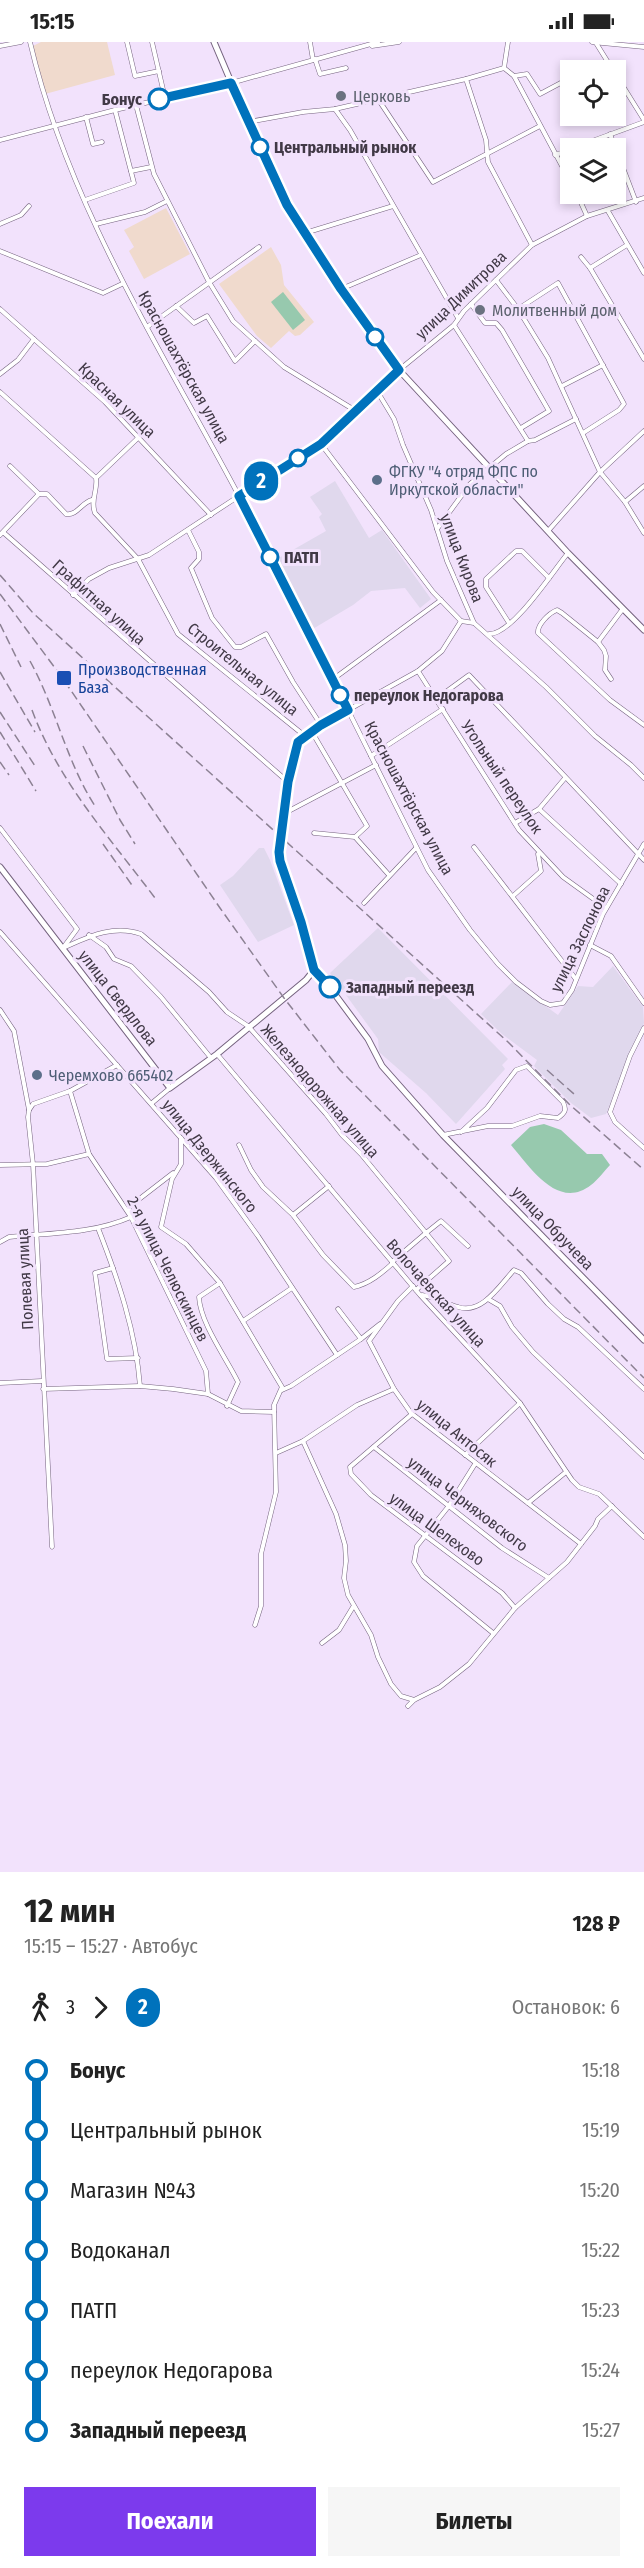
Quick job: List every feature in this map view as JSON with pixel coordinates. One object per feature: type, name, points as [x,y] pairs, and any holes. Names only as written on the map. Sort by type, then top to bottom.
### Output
[{"type":"street","points":[[0,46],[21,42]]},
{"type":"street","name":"Красношахтёрская улица","points":[[30,42],[39,82],[53,126],[122,284],[239,496],[416,848],[428,870],[464,921],[498,964],[516,982],[550,1005]]},
{"type":"street","points":[[126,42],[135,76],[159,70]]},
{"type":"street","points":[[152,42],[165,98]]},
{"type":"street","points":[[214,42],[287,205],[341,289],[399,370],[568,553],[644,630]]},
{"type":"street","points":[[310,42],[320,74],[346,68]]},
{"type":"street","points":[[0,140],[231,83],[378,42]]},
{"type":"street","points":[[368,44],[399,42]]},
{"type":"street","points":[[504,68],[508,42]]},
{"type":"street","points":[[594,43],[644,47]]},
{"type":"street","points":[[594,43],[644,121],[600,138]]},
{"type":"street","points":[[248,122],[335,109],[504,68]]},
{"type":"street","points":[[504,68],[513,76],[560,164]]},
{"type":"street","points":[[513,76],[527,74],[540,94],[560,83]]},
{"type":"street","points":[[466,79],[488,162],[532,246]]},
{"type":"street","points":[[378,99],[433,182],[540,126]]},
{"type":"street","points":[[136,105],[152,167],[167,201],[209,282],[234,321],[284,367],[357,411]]},
{"type":"street","points":[[335,109],[350,130],[459,318]]},
{"type":"street","points":[[85,200],[134,183],[115,110]]},
{"type":"street","points":[[86,117],[93,144],[102,142]]},
{"type":"street","points":[[610,134],[636,202]]},
{"type":"street","points":[[555,155],[560,153]]},
{"type":"street","points":[[130,171],[152,167]]},
{"type":"street","name":"улица Димитрова","points":[[73,595],[89,579],[109,568],[149,555],[321,444],[399,370],[454,325],[471,304],[532,246],[587,216],[644,198]]},
{"type":"street","points":[[96,224],[145,212],[167,201]]},
{"type":"street","points":[[582,204],[587,216]]},
{"type":"street","points":[[0,224],[21,215],[28,206]]},
{"type":"street","points":[[305,233],[393,206]]},
{"type":"street","points":[[608,211],[644,273]]},
{"type":"street","points":[[590,268],[627,245]]},
{"type":"street","points":[[147,327],[259,247]]},
{"type":"street","points":[[0,251],[103,293],[122,284]]},
{"type":"street","points":[[341,289],[421,255]]},
{"type":"street","points":[[581,257],[590,268],[644,359]]},
{"type":"street","points":[[496,280],[518,309],[561,386],[600,472],[625,502],[644,534]]},
{"type":"street","points":[[518,309],[558,283],[624,404],[620,410],[582,433]]},
{"type":"street","points":[[471,304],[485,322],[496,323],[502,330],[549,411],[521,428]]},
{"type":"street","points":[[176,306],[194,323],[207,316],[235,361],[255,341]]},
{"type":"street","name":"Красная улица","points":[[0,309],[105,402],[211,515]]},
{"type":"street","points":[[454,325],[528,441]]},
{"type":"street","points":[[0,374],[18,360],[34,339]]},
{"type":"street","points":[[561,386],[603,365]]},
{"type":"street","name":"улица Кирова","points":[[377,391],[394,419],[431,510],[447,561],[474,623],[546,687],[595,736],[644,778]]},
{"type":"street","points":[[0,392],[96,478],[98,487],[92,500],[85,502],[70,515],[47,494],[39,495],[13,519],[2,534]]},
{"type":"street","points":[[436,529],[459,496],[489,468],[528,441],[535,440],[576,419]]},
{"type":"street","points":[[548,531],[600,472],[644,431]]},
{"type":"street","points":[[96,478],[138,436]]},
{"type":"street","points":[[321,444],[441,600],[461,621],[474,623]]},
{"type":"street","points":[[10,466],[39,495]]},
{"type":"street","points":[[625,502],[644,486]]},
{"type":"street","name":"Строительная улица","points":[[92,500],[95,513],[138,559],[178,634],[305,736]]},
{"type":"street","points":[[188,530],[199,552],[199,559],[191,568],[212,618],[235,647],[241,647],[266,633],[292,682],[321,725]]},
{"type":"street","name":"Графитная улица","points":[[2,534],[288,782]]},
{"type":"street","points":[[509,623],[486,587],[486,579],[516,551],[522,551],[549,578]]},
{"type":"street","points":[[486,634],[497,633],[525,609],[568,553]]},
{"type":"street","points":[[332,680],[441,600]]},
{"type":"street","points":[[611,679],[605,670],[606,656],[598,642],[557,610],[552,612],[537,629],[552,648],[610,700],[644,724]]},
{"type":"street","points":[[598,642],[622,610]]},
{"type":"street","points":[[461,621],[442,651],[418,671],[321,725],[298,742],[288,782],[279,852],[314,970],[322,976],[368,1039],[382,1066],[443,1135],[461,1132],[488,1126],[512,1126],[540,1116],[558,1118],[566,1108],[563,1102],[527,1066],[516,1070],[487,1108],[461,1132]]},
{"type":"street","name":"Угольный переулок","points":[[418,671],[516,823],[537,851],[563,877],[606,908]]},
{"type":"street","points":[[436,699],[469,675],[644,860]]},
{"type":"street","points":[[371,756],[442,710]]},
{"type":"street","name":"Строительная улица","points":[[311,731],[367,826],[356,837]]},
{"type":"street","points":[[285,813],[376,765]]},
{"type":"street","points":[[516,823],[539,809],[565,778]]},
{"type":"street","points":[[539,809],[621,884]]},
{"type":"street","points":[[0,828],[77,929],[63,948]]},
{"type":"street","points":[[314,833],[356,837],[389,875]]},
{"type":"street","name":"улица Заслонова","points":[[550,1005],[563,1003],[576,979],[606,908],[644,844]]},
{"type":"street","points":[[474,847],[576,979]]},
{"type":"street","points":[[364,903],[416,848]]},
{"type":"street","points":[[513,896],[541,871],[537,851]]},
{"type":"street","name":"улица Свердлова","points":[[0,867],[170,1088]]},
{"type":"street","name":"Железнодорожная улица","points":[[63,948],[89,935],[131,930],[141,934],[209,992],[227,1012],[248,1026],[326,1114],[342,1136],[361,1154],[449,1261],[416,1290]]},
{"type":"street","name":"улица Дзержинского","points":[[0,932],[152,1103],[223,1187],[337,1355]]},
{"type":"street","points":[[89,935],[106,947],[114,959],[131,966],[161,997],[211,1058]]},
{"type":"street","points":[[590,945],[611,956],[644,1003]]},
{"type":"street","points":[[152,1103],[211,1058],[284,998],[314,970]]},
{"type":"street","name":"Полевая улица","points":[[0,1010],[14,1031],[29,1110],[52,1547]]},
{"type":"street","points":[[0,1021],[6,1020]]},
{"type":"street","points":[[644,1028],[630,1056],[610,1112],[615,1122],[644,1148]]},
{"type":"street","name":"Волочаевская улица","points":[[217,1053],[420,1295],[520,1403],[566,1472],[579,1487],[599,1494],[644,1537]]},
{"type":"street","points":[[29,1110],[33,1104],[70,1091],[117,1065]]},
{"type":"street","name":"2-я улица Челюскинцев","points":[[70,1091],[89,1154],[131,1217],[206,1371],[208,1394]]},
{"type":"street","name":"улица Обручева","points":[[443,1135],[644,1340]]},
{"type":"street","points":[[181,1137],[181,1164],[172,1179],[161,1227],[186,1244],[220,1283],[281,1384],[282,1390],[274,1405],[276,1492],[261,1554],[261,1606],[255,1625]]},
{"type":"street","points":[[239,1145],[251,1170],[264,1187],[293,1215],[323,1255],[354,1287],[378,1276],[441,1221],[468,1246]]},
{"type":"street","points":[[0,1165],[47,1164],[89,1154]]},
{"type":"street","points":[[0,1242],[9,1237],[98,1228],[131,1217],[129,1208],[177,1171]]},
{"type":"street","points":[[293,1215],[328,1186]]},
{"type":"street","points":[[98,1228],[113,1268],[138,1358],[140,1386]]},
{"type":"street","points":[[113,1268],[95,1273],[107,1359],[138,1358]]},
{"type":"street","points":[[420,1295],[440,1298],[463,1309],[473,1308],[488,1299],[514,1270],[521,1273],[548,1305],[564,1319],[578,1327],[644,1389]]},
{"type":"street","points":[[220,1283],[199,1297],[199,1302],[238,1383],[227,1406]]},
{"type":"street","name":"улица Антосяк","points":[[413,1286],[398,1301],[369,1345],[394,1389],[412,1414],[581,1544]]},
{"type":"street","points":[[243,1322],[292,1288]]},
{"type":"street","points":[[488,1299],[500,1306],[512,1328],[533,1352],[644,1457]]},
{"type":"street","points":[[338,1309],[361,1339]]},
{"type":"street","points":[[282,1390],[361,1339],[386,1318]]},
{"type":"street","points":[[0,1383],[42,1381]]},
{"type":"street","points":[[43,1389],[140,1386],[208,1394],[227,1406],[241,1411],[274,1412]]},
{"type":"street","points":[[276,1453],[303,1441],[357,1405],[394,1389]]},
{"type":"street","points":[[465,1455],[520,1403]]},
{"type":"street","points":[[374,1447],[412,1414]]},
{"type":"street","points":[[303,1441],[336,1514],[345,1545],[344,1578],[353,1607],[371,1635],[378,1657],[391,1684],[401,1696],[414,1700]]},
{"type":"street","name":"улица Шелехово","points":[[374,1447],[350,1467],[351,1474],[371,1495],[502,1593],[515,1608]]},
{"type":"street","name":"улица Черняховского","points":[[374,1447],[502,1548],[549,1578]]},
{"type":"street","points":[[475,1464],[448,1507],[417,1546],[414,1562],[423,1576],[494,1633]]},
{"type":"street","points":[[528,1503],[566,1472]]},
{"type":"street","points":[[408,1706],[414,1700],[440,1687],[469,1664],[515,1608],[549,1578],[581,1544],[597,1519],[612,1506]]},
{"type":"street","points":[[322,1643],[339,1630],[353,1607]]},
{"type":"shaded area","points":[[41,42],[107,42],[115,75],[45,94],[33,46]]},
{"type":"shaded area","points":[[166,208],[190,254],[144,279],[129,251],[134,247],[124,230]]},
{"type":"shaded area","points":[[271,247],[281,265],[284,285],[314,322],[300,335],[295,336],[289,331],[271,348],[257,336],[219,284]]},
{"type":"shaded area","points":[[335,481],[369,538],[382,530],[431,599],[420,608],[405,588],[371,591],[353,605],[311,630],[277,559],[326,531],[319,517],[322,514],[310,497]]},
{"type":"shaded area","points":[[259,848],[264,848],[270,860],[294,925],[258,942],[220,885],[233,876]]},
{"type":"shaded area","points":[[378,928],[508,1059],[502,1065],[505,1069],[456,1124],[426,1093],[379,1052],[378,1039],[330,973]]},
{"type":"shaded area","points":[[613,966],[643,1007],[644,1023],[606,1114],[591,1118],[571,1103],[534,1066],[537,1060],[502,1034],[481,1014],[512,982],[558,1015],[578,986],[593,987]]},
{"type":"green space","points":[[283,292],[305,320],[293,330],[271,302]]},
{"type":"green space","points":[[544,1124],[561,1130],[587,1154],[602,1154],[610,1165],[594,1183],[579,1192],[567,1193],[556,1190],[536,1174],[511,1145],[530,1127]]},
{"type":"railway","points":[[0,575],[33,613],[508,1042],[569,1104],[644,1170]]},
{"type":"railway","points":[[0,594],[61,676],[284,998],[340,1070],[644,1378]]},
{"type":"railway","points":[[0,624],[21,667]]},
{"type":"railway","points":[[30,661],[76,771],[95,806]]},
{"type":"railway","points":[[0,672],[35,732]]},
{"type":"railway","points":[[32,710],[43,736],[70,785],[155,898]]},
{"type":"railway","points":[[0,712],[35,766]]},
{"type":"railway","points":[[0,732],[36,791]]},
{"type":"railway","points":[[83,746],[120,820],[135,844]]},
{"type":"railway","points":[[0,762],[9,775]]},
{"type":"railway","points":[[103,844],[134,888]]},
{"type":"railway","points":[[547,1070],[574,1094]]},
{"type":"bus line","name":"2","points":[[159,99],[231,83],[287,205],[364,323],[399,370],[321,444],[239,496],[348,710],[321,725],[298,742],[288,782],[279,852],[314,970],[330,987]]},
{"type":"place","name":"Церковь","points":[[341,96]]},
{"type":"place","name":"Бонус","points":[[159,99]]},
{"type":"place","name":"Центральный рынок","points":[[260,147]]},
{"type":"place","name":"Молитвенный дом","points":[[480,310]]},
{"type":"place","name":"ФГКУ \"4 отряд ФПС по Иркутской области\"","points":[[377,480]]},
{"type":"place","name":"ПАТП","points":[[270,557]]},
{"type":"place","name":"Производственная База","points":[[64,678]]},
{"type":"place","name":"переулок Недогарова","points":[[340,695]]},
{"type":"place","name":"Западный переезд","points":[[330,987]]},
{"type":"place","name":"Черемхово 665402","points":[[37,1075]]}]
